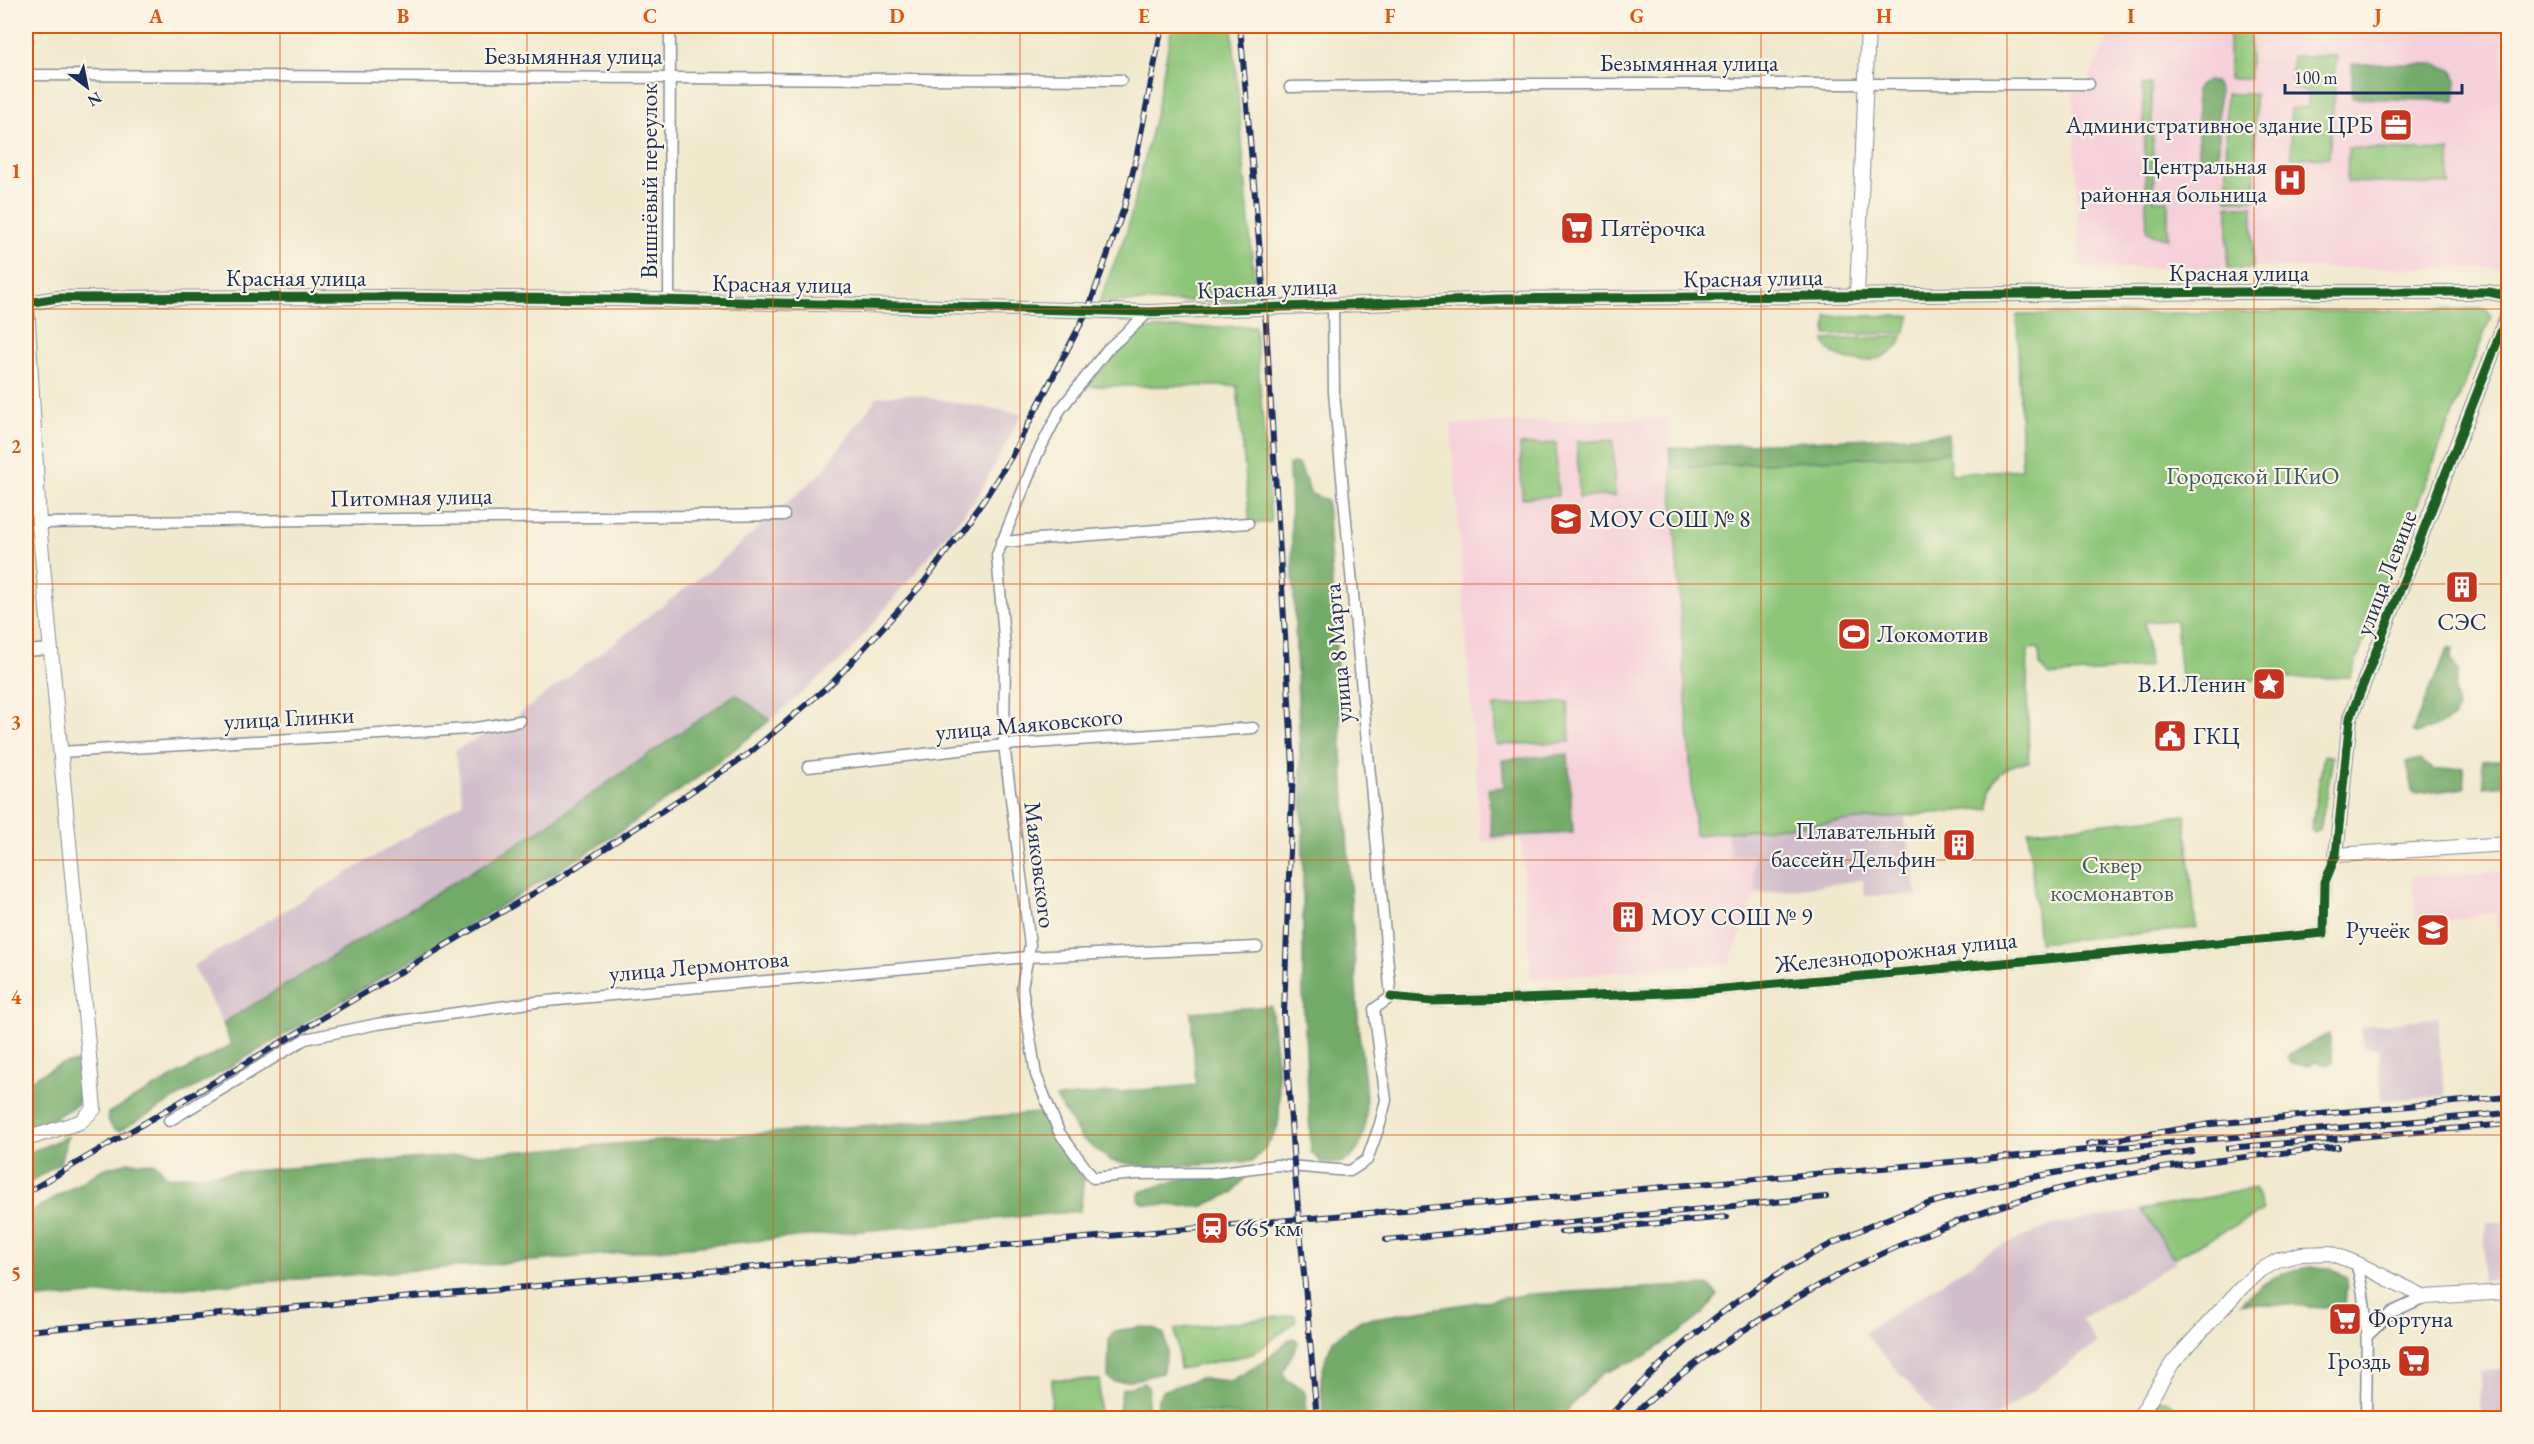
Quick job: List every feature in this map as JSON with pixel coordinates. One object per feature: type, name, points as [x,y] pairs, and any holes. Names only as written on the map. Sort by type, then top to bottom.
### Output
[{"type":"street","name":"Вишнёвый переулок","points":[[669,301],[670,26]]},
{"type":"street","points":[[1857,296],[1868,26]]},
{"type":"street","name":"Безымянная улица","points":[[26,75],[1121,80]]},
{"type":"street","name":"Безымянная улица","points":[[1290,87],[1499,84],[2089,84]]},
{"type":"street","name":"Красная улица","points":[[26,299],[386,297],[1149,312],[1502,299],[2236,292],[2489,292],[2508,296]]},
{"type":"street","points":[[26,299],[39,523],[94,1109],[80,1122],[26,1139]]},
{"type":"street","name":"улица 8 Марта","points":[[1333,305],[1334,393],[1391,997]]},
{"type":"street","name":"Маяковского","points":[[1149,312],[1107,350],[1060,410],[1036,456],[997,555],[1005,649],[1004,746],[1030,945],[1022,987],[1036,1075],[1059,1132],[1093,1178],[1135,1174],[1213,1173],[1276,1166],[1350,1171],[1367,1160],[1386,1100],[1374,1009],[1391,997]]},
{"type":"street","name":"улица Левице","points":[[2336,855],[2350,718],[2508,314]]},
{"type":"street","name":"Питомная улица","points":[[39,523],[784,514]]},
{"type":"street","points":[[1001,542],[1248,523]]},
{"type":"street","points":[[26,651],[50,649]]},
{"type":"street","name":"улица Глинки","points":[[60,752],[469,729],[520,721]]},
{"type":"street","name":"улица Маяковского","points":[[808,767],[1004,746],[1253,728]]},
{"type":"street","points":[[2336,855],[2508,844]]},
{"type":"street","name":"Железнодорожная улица","points":[[1391,997],[1432,1001],[1691,992],[2324,933],[2325,882],[2336,855]]},
{"type":"street","name":"улица Лермонтова","points":[[170,1121],[305,1039],[377,1024],[536,1002],[1027,957],[1257,947]]},
{"type":"street","points":[[2139,1419],[2174,1362],[2241,1287],[2259,1271],[2279,1260],[2301,1254],[2330,1253],[2356,1263],[2425,1297]]},
{"type":"street","points":[[2356,1263],[2363,1284],[2367,1336],[2366,1419]]},
{"type":"street","points":[[2367,1336],[2392,1312],[2425,1297],[2508,1292]]},
{"type":"shaded area","name":"Центральная районная больница","points":[[2116,26],[2503,26],[2502,268],[2080,268],[2073,91],[2089,90],[2089,77]]},
{"type":"shaded area","points":[[908,394],[1022,414],[978,496],[850,652],[770,720],[735,694],[535,833],[223,1023],[193,966],[463,803],[455,750],[510,721],[715,566],[822,472],[877,397]]},
{"type":"shaded area","points":[[1667,418],[1695,835],[1727,832],[1730,858],[1753,855],[1756,894],[1729,963],[1531,979],[1521,840],[1481,843],[1451,424]]},
{"type":"shaded area","points":[[1904,816],[1917,895],[1865,896],[1863,880],[1756,894],[1753,855],[1730,858],[1727,832]]},
{"type":"shaded area","name":"Ручеёк","points":[[2508,871],[2508,982],[2504,982],[2495,912],[2446,921],[2447,937],[2421,939],[2419,923],[2416,923],[2412,877]]},
{"type":"shaded area","points":[[2437,1017],[2445,1096],[2382,1100],[2379,1049],[2364,1047],[2361,1027]]},
{"type":"shaded area","points":[[2142,1210],[2176,1262],[2081,1319],[2097,1343],[1995,1418],[1939,1418],[1864,1333],[1992,1250],[2053,1225]]},
{"type":"shaded area","points":[[2486,1222],[2508,1222],[2508,1279],[2482,1280]]},
{"type":"shaded area","points":[[2508,1369],[2508,1418],[2480,1418],[2480,1371]]},
{"type":"green space","points":[[1172,26],[1232,26],[1254,301],[1099,302],[1127,231],[1155,116]]},
{"type":"green space","points":[[2229,26],[2250,26],[2250,79],[2229,79]]},
{"type":"green space","points":[[2292,56],[2337,56],[2329,157],[2292,158],[2290,109],[2308,107],[2308,93],[2292,88]]},
{"type":"green space","points":[[2352,64],[2436,64],[2452,70],[2457,80],[2455,101],[2352,98]]},
{"type":"green space","points":[[2207,81],[2214,82],[2219,89],[2219,155],[2216,161],[2209,164],[2199,157],[2196,90],[2200,84]]},
{"type":"green space","points":[[2151,84],[2154,200],[2168,200],[2168,239],[2147,232],[2143,85]]},
{"type":"green space","points":[[2226,94],[2255,94],[2255,200],[2227,200]]},
{"type":"green space","points":[[2348,148],[2450,151],[2449,185],[2347,182]]},
{"type":"green space","points":[[2228,206],[2253,206],[2253,268],[2228,268]]},
{"type":"green space","name":"Городской ПКиО","points":[[2486,309],[2491,316],[2350,677],[2181,682],[2176,620],[2145,622],[2149,666],[2049,676],[2040,666],[2039,648],[2028,649],[2029,762],[2004,770],[1991,790],[1989,808],[1695,835],[1671,468],[1949,453],[1951,474],[2022,469],[2017,315]]},
{"type":"green space","points":[[1827,316],[1911,316],[1904,333],[1826,335]]},
{"type":"green space","points":[[1255,326],[1271,522],[1250,524],[1237,386],[1087,386],[1141,329]]},
{"type":"green space","points":[[1902,336],[1898,346],[1889,354],[1864,361],[1839,356],[1829,350],[1824,340]]},
{"type":"green space","points":[[1948,434],[1949,453],[1671,468],[1669,448]]},
{"type":"green space","points":[[1613,440],[1615,496],[1579,497],[1577,442]]},
{"type":"green space","points":[[1556,443],[1558,496],[1522,498],[1520,445]]},
{"type":"green space","points":[[1295,463],[1300,466],[1311,494],[1327,500],[1359,1034],[1365,1085],[1365,1126],[1360,1144],[1352,1156],[1339,1163],[1321,1162],[1311,1152],[1303,991],[1303,832],[1289,465]]},
{"type":"green space","points":[[2448,648],[2453,648],[2451,660],[2458,672],[2455,688],[2457,709],[2453,719],[2417,734],[2412,731]]},
{"type":"green space","points":[[736,694],[770,720],[697,778],[621,831],[463,929],[119,1131],[109,1122],[108,1113],[231,1045],[223,1023],[535,833]]},
{"type":"green space","points":[[1568,702],[1570,742],[1496,745],[1494,706]]},
{"type":"green space","points":[[1568,754],[1573,833],[1492,837],[1488,789],[1504,787],[1502,760]]},
{"type":"green space","points":[[2324,755],[2333,757],[2320,830],[2314,833],[2311,829]]},
{"type":"green space","points":[[2508,759],[2508,785],[2484,787],[2482,761]]},
{"type":"green space","points":[[2421,760],[2434,770],[2463,767],[2465,788],[2417,794],[2412,791],[2407,761]]},
{"type":"green space","name":"Сквер космонавтов","points":[[2185,815],[2196,928],[2039,943],[2028,831]]},
{"type":"green space","points":[[1271,1006],[1279,1088],[1279,1119],[1273,1137],[1253,1161],[1158,1168],[1111,1161],[1081,1138],[1056,1098],[1196,1085],[1191,1012]]},
{"type":"green space","points":[[2329,1034],[2333,1062],[2329,1065],[2315,1062],[2310,1066],[2291,1063],[2289,1054]]},
{"type":"green space","points":[[77,1062],[82,1083],[78,1104],[26,1131],[26,1082],[61,1064]]},
{"type":"green space","points":[[1039,1113],[1084,1178],[1080,1211],[545,1260],[26,1300],[26,1215],[103,1169],[129,1162],[155,1163],[167,1177]]},
{"type":"green space","points":[[68,1136],[60,1163],[26,1185],[26,1154]]},
{"type":"green space","points":[[1246,1176],[1233,1193],[1201,1207],[1145,1204],[1138,1200],[1140,1192],[1180,1179]]},
{"type":"green space","points":[[2255,1188],[2263,1211],[2173,1258],[2142,1210]]},
{"type":"green space","points":[[2311,1267],[2330,1268],[2347,1278],[2345,1308],[2241,1303],[2273,1278],[2290,1271]]},
{"type":"green space","points":[[1708,1285],[1718,1295],[1703,1314],[1643,1357],[1601,1374],[1560,1418],[1323,1418],[1321,1378],[1326,1357],[1333,1340],[1361,1320],[1530,1294]]},
{"type":"green space","points":[[1295,1315],[1296,1321],[1253,1354],[1180,1369],[1175,1329]]},
{"type":"green space","points":[[1153,1328],[1164,1334],[1167,1351],[1162,1373],[1130,1381],[1114,1382],[1108,1377],[1109,1340],[1114,1331]]},
{"type":"green space","points":[[1295,1338],[1298,1342],[1283,1372],[1286,1380],[1303,1390],[1306,1398],[1307,1418],[1242,1418],[1242,1415],[1186,1409],[1185,1418],[1156,1418],[1158,1399],[1162,1391],[1200,1378],[1231,1381],[1262,1363]]},
{"type":"green space","points":[[1052,1379],[1100,1380],[1099,1413],[1051,1410]]},
{"type":"green space","points":[[1144,1383],[1149,1388],[1146,1418],[1118,1418],[1122,1389]]},
{"type":"green space","points":[[2156,1399],[2168,1401],[2178,1408],[2177,1418],[2145,1418]]},
{"type":"green space","points":[[1186,1409],[1243,1415],[1242,1418],[1185,1418]]},
{"type":"railway","points":[[26,1193],[561,877],[747,755],[834,681],[925,581],[984,500],[1011,457],[1088,310],[1124,208],[1162,26]]},
{"type":"railway","points":[[1240,26],[1265,309],[1293,766],[1284,1013],[1293,1152],[1317,1418]]},
{"type":"railway","points":[[2088,1144],[2211,1124],[2508,1097]]},
{"type":"railway","points":[[26,1331],[2508,1113]]},
{"type":"railway","points":[[2228,1148],[2508,1124]]},
{"type":"railway","points":[[1630,1418],[1674,1380],[1722,1345],[1775,1311],[1829,1280],[1943,1227],[2055,1190],[2089,1182],[2196,1163],[2338,1147]]},
{"type":"railway","points":[[1608,1418],[1675,1351],[1711,1321],[1788,1268],[1872,1225],[1948,1198],[2016,1181],[2087,1167],[2192,1151]]},
{"type":"railway","points":[[1386,1240],[1826,1197]]},
{"type":"railway","points":[[1561,1232],[1727,1217]]},
{"type":"cycle path","points":[[27,303],[58,298],[386,297],[616,299],[1149,312],[1502,299],[2236,292],[2489,292],[2508,296]]},
{"type":"cycle path","points":[[1391,997],[1432,1001],[1691,992],[2324,933],[2325,882],[2336,855],[2350,718],[2508,314]]},
{"type":"place","name":"Административное здание ЦРБ","points":[[2396,125]]},
{"type":"place","name":"Центральная районная больница","points":[[2290,180]]},
{"type":"place","name":"Пятёрочка","points":[[1577,228]]},
{"type":"place","name":"МОУ СОШ № 8","points":[[1566,519]]},
{"type":"place","name":"СЭС","points":[[2462,587]]},
{"type":"place","name":"Локомотив","points":[[1854,634]]},
{"type":"place","name":"В.И.Ленин","points":[[2269,684]]},
{"type":"place","name":"ГКЦ","points":[[2170,736]]},
{"type":"place","name":"Плавательный бассейн Дельфин","points":[[1959,845]]},
{"type":"place","name":"МОУ СОШ № 9","points":[[1628,917]]},
{"type":"place","name":"Ручеёк","points":[[2433,930]]},
{"type":"place","name":"665 км","points":[[1212,1228]]},
{"type":"place","name":"Фортуна","points":[[2345,1319]]},
{"type":"place","name":"Гроздь","points":[[2414,1361]]}]
